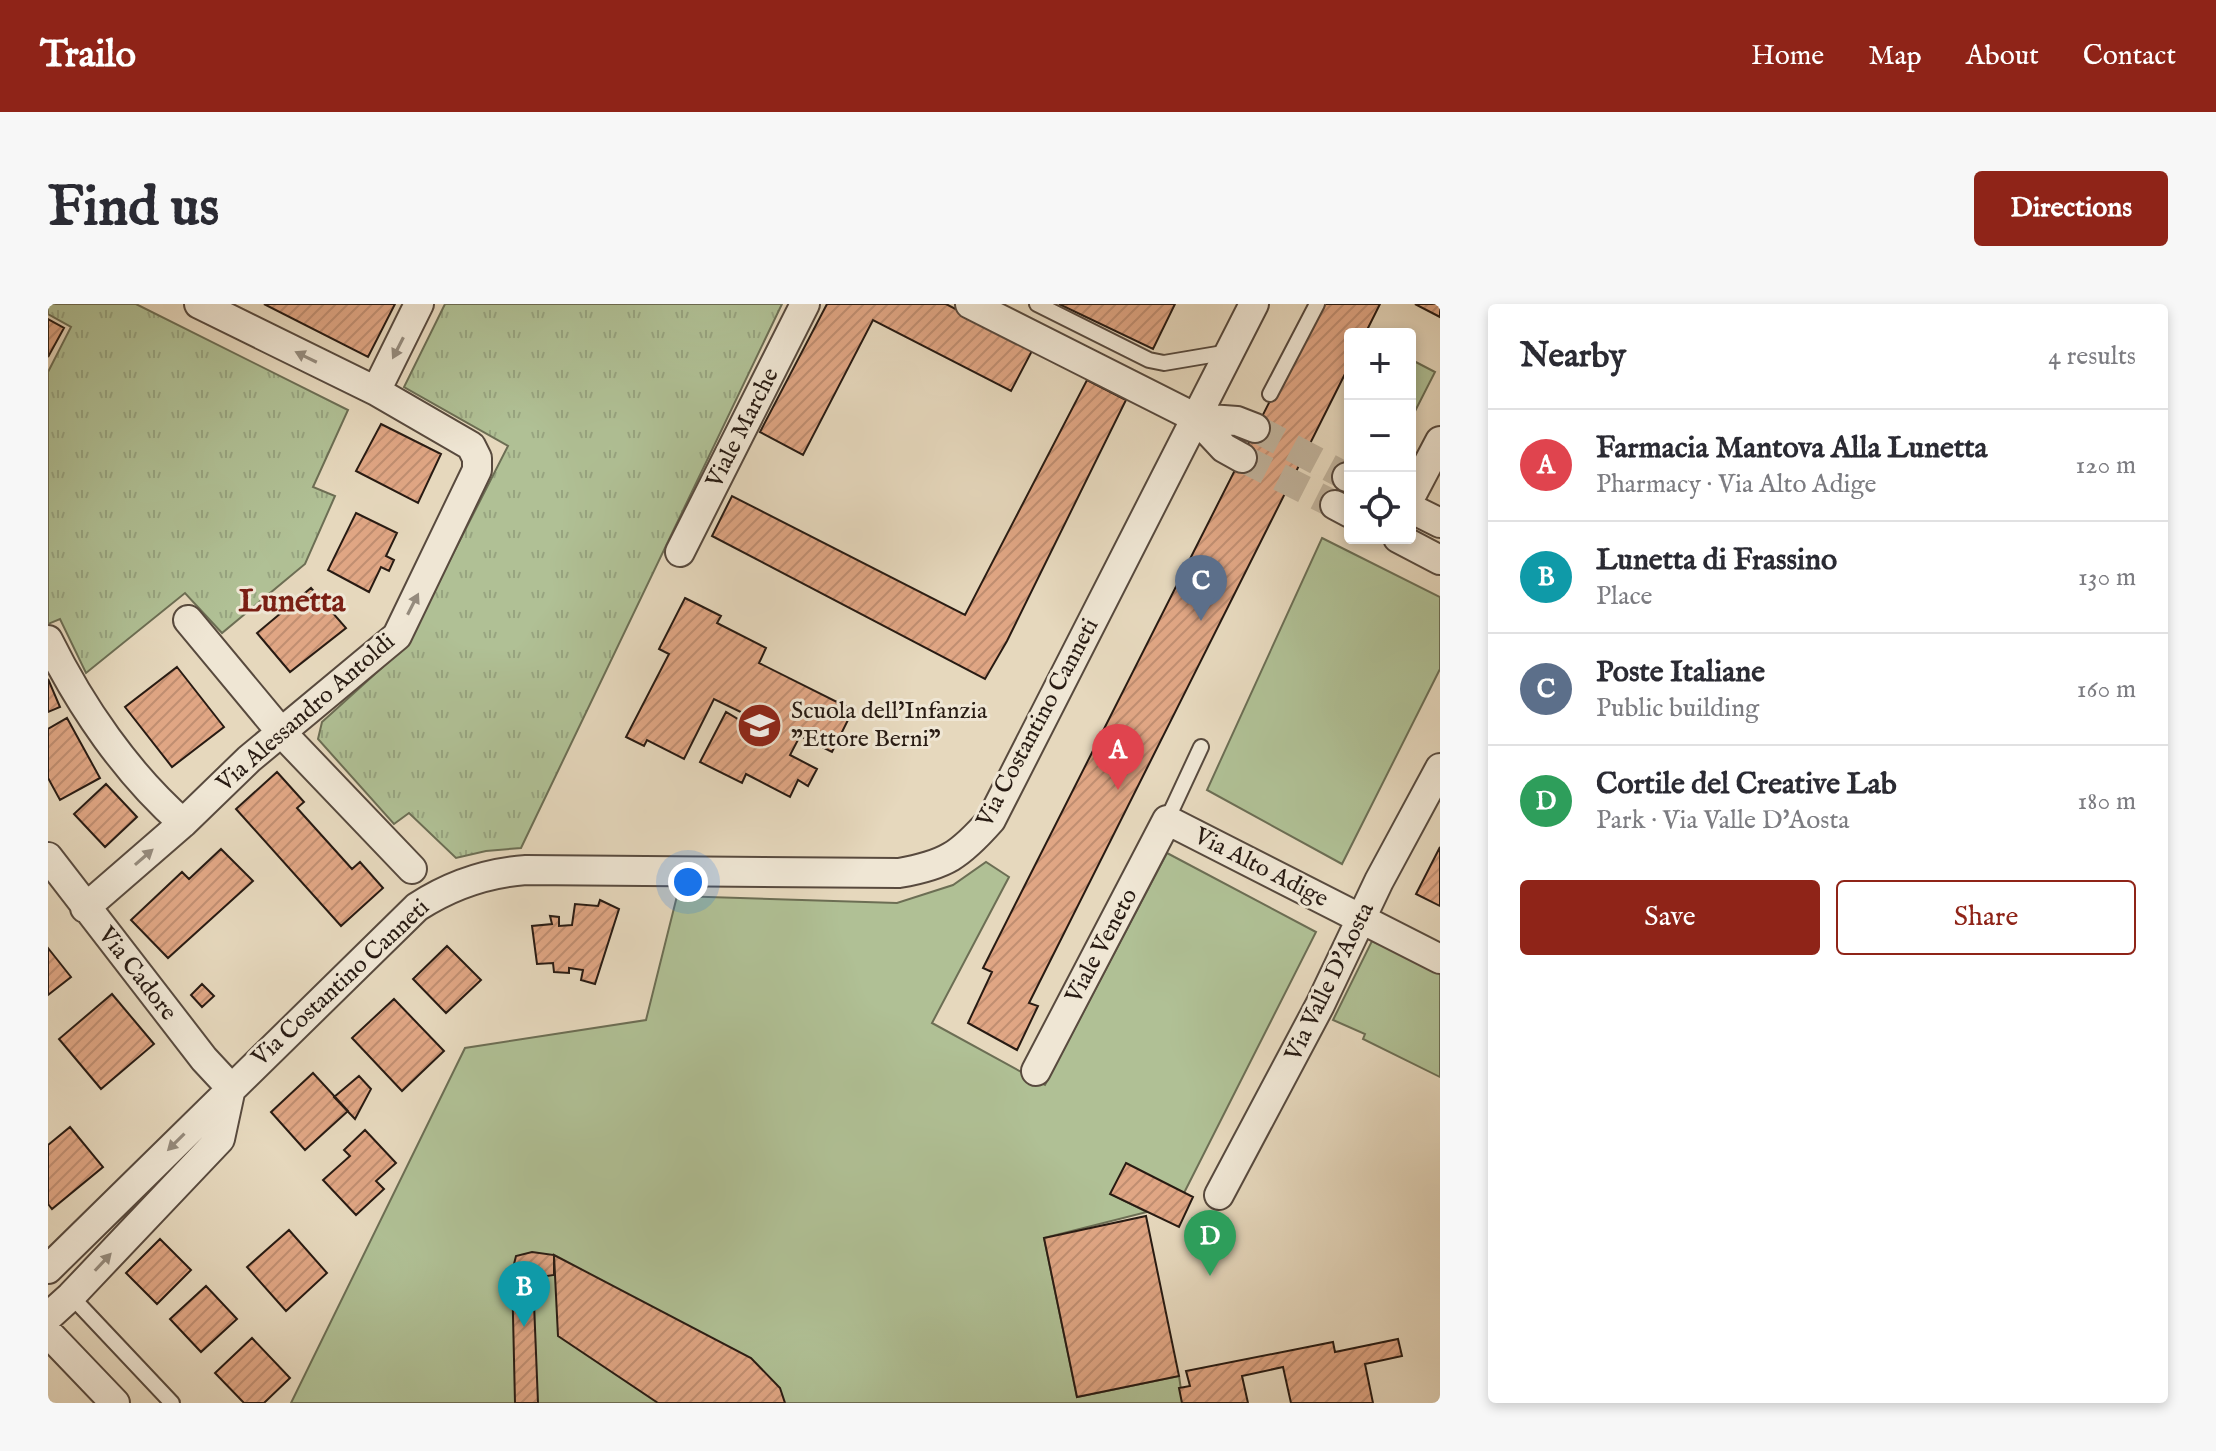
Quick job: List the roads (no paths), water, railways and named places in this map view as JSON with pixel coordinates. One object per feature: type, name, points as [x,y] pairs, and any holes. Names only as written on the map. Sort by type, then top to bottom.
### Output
[{"type":"street","name":"Via Alessandro Antoldi","points":[[85,908],[183,823],[249,759],[397,636],[477,470],[477,458],[471,446],[376,391],[199,304]]},
{"type":"street","points":[[376,391],[419,304]]},
{"type":"street","name":"Viale Marche","points":[[680,552],[805,304]]},
{"type":"street","points":[[970,304],[1196,418],[1224,448],[1242,458]]},
{"type":"street","name":"Via Costantino Canneti","points":[[48,1269],[417,907],[439,892],[503,871],[526,870],[899,873],[928,868],[962,852],[991,820],[1254,304]]},
{"type":"street","points":[[1196,418],[1237,421],[1255,428]]},
{"type":"street","points":[[1416,487],[1440,441]]},
{"type":"street","points":[[1416,511],[1440,523]]},
{"type":"street","points":[[1409,544],[1440,560]]},
{"type":"street","points":[[188,620],[281,732],[412,869]]},
{"type":"street","points":[[48,640],[70,684],[118,751],[167,809],[183,823]]},
{"type":"street","name":"Via Valle D'Aosta","points":[[1219,1195],[1440,768]]},
{"type":"street","name":"Via Alto Adige","points":[[1167,820],[1440,959]]},
{"type":"street","name":"Viale Veneto","points":[[1036,1071],[1167,820]]},
{"type":"street","name":"Via Cadore","points":[[48,857],[204,1059],[231,1088]]},
{"type":"street","name":"Via Costantino Canneti","points":[[48,1317],[220,1139],[231,1088]]},
{"type":"street","points":[[48,1333],[115,1403]]},
{"type":"lane","points":[[1037,304],[1149,360],[1164,363],[1229,352]]},
{"type":"lane","points":[[1270,394],[1317,304]]},
{"type":"lane","points":[[1167,820],[1201,747]]},
{"type":"lane","points":[[71,1296],[172,1403]]},
{"type":"tunnel","points":[[1255,428],[1344,475]]},
{"type":"tunnel","points":[[1242,458],[1335,505]]},
{"type":"place","name":"Poste Italiane","points":[[1201,621]]},
{"type":"place","name":"Scuola dell'Infanzia \"Ettore Berni\"","points":[[760,725]]},
{"type":"place","name":"Farmacia Mantova Alla Lunetta","points":[[1118,790]]},
{"type":"place","name":"Cortile del Creative Lab","points":[[1210,1276]]},
{"type":"place","name":"Lunetta di Frassino","points":[[524,1327]]},
{"type":"district","name":"Lunetta","points":[[292,602]]}]
